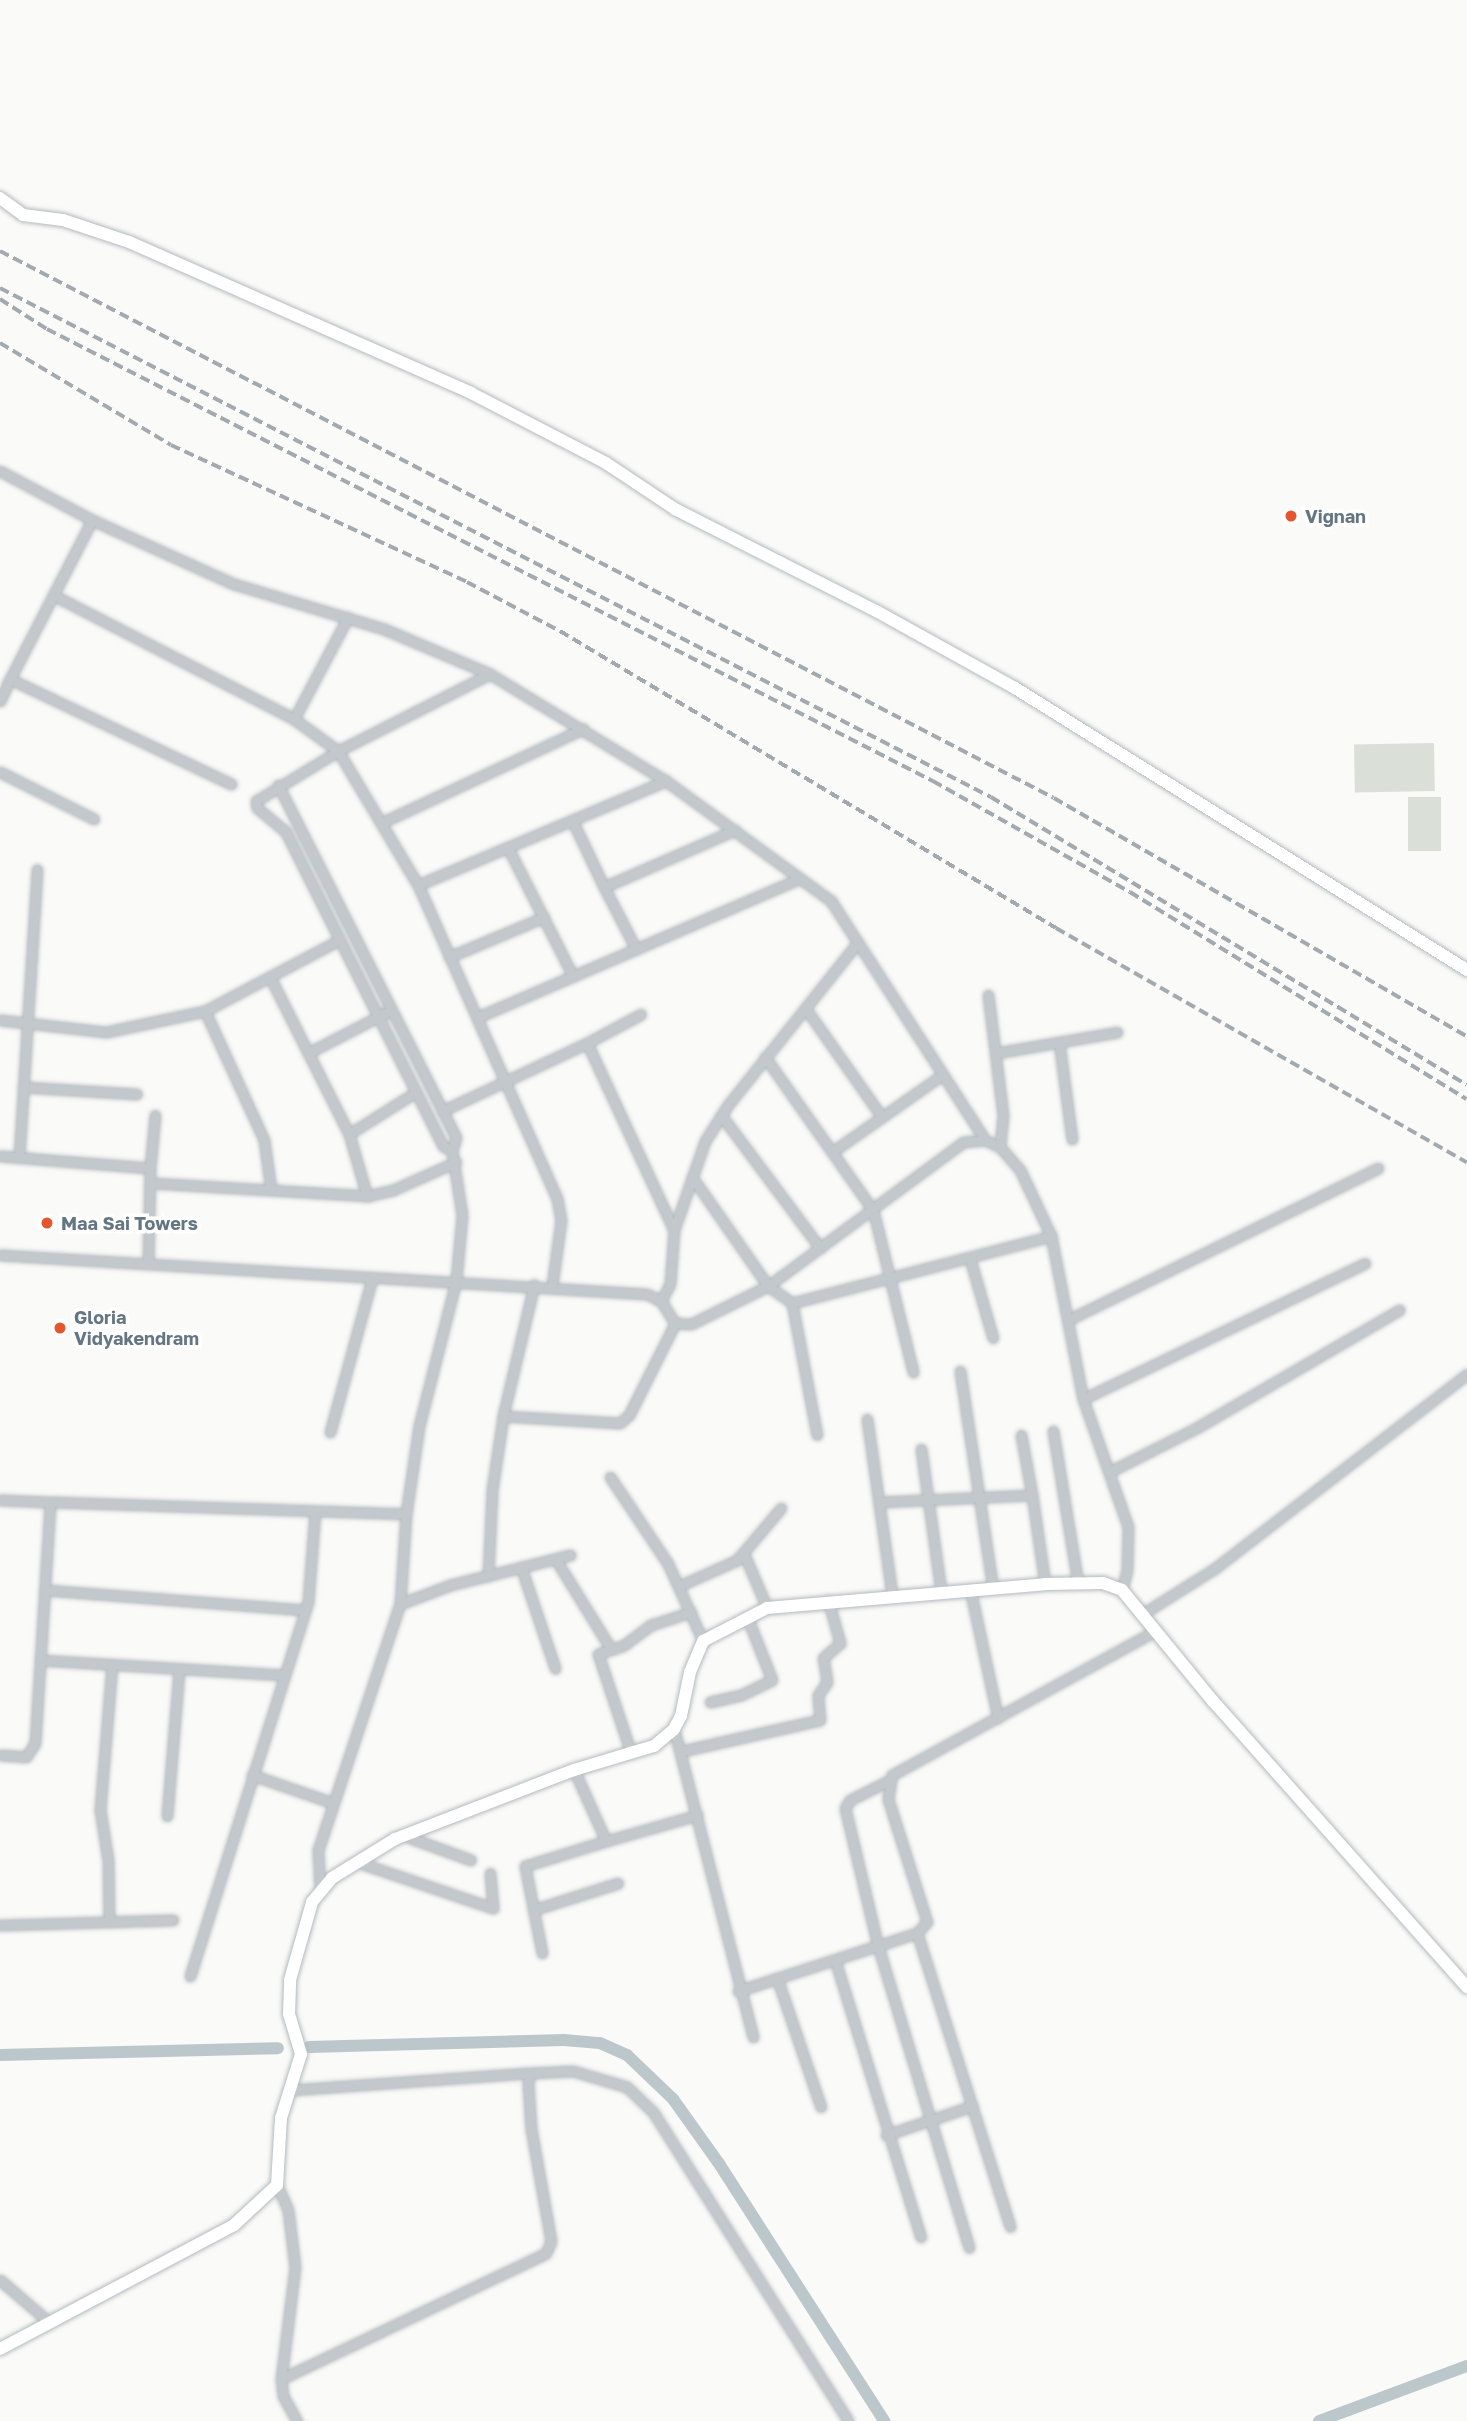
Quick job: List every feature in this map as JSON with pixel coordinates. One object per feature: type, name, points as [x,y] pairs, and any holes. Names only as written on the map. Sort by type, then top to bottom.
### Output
[{"type":"street","points":[[0,198],[23,215],[63,220],[129,242],[471,393],[606,463],[675,509],[876,611],[1015,688],[1467,970]]},
{"type":"street","points":[[0,471],[92,520],[234,584],[348,617],[490,674],[666,781],[831,901],[985,1140]]},
{"type":"street","points":[[0,701],[92,520]]},
{"type":"street","points":[[53,595],[294,719],[338,751],[418,885],[449,957],[509,1080],[560,1210],[551,1286]]},
{"type":"street","points":[[294,719],[348,617]]},
{"type":"street","points":[[452,1151],[443,1146],[286,832],[257,808],[256,801],[278,785],[338,751],[490,674]]},
{"type":"street","points":[[10,679],[231,784]]},
{"type":"street","points":[[381,823],[583,729]]},
{"type":"street","points":[[0,772],[94,819]]},
{"type":"street","points":[[418,885],[666,781]]},
{"type":"street","points":[[278,785],[456,1138],[452,1151],[456,1162],[462,1215],[456,1281],[419,1426],[405,1514],[400,1604],[318,1850],[320,1891]]},
{"type":"street","points":[[573,822],[636,949]]},
{"type":"street","points":[[604,887],[735,830]]},
{"type":"street","points":[[508,848],[573,976]]},
{"type":"street","points":[[19,1157],[37,870]]},
{"type":"street","points":[[478,1017],[798,879]]},
{"type":"street","points":[[449,957],[544,916]]},
{"type":"street","points":[[0,1020],[106,1032],[205,1011],[271,979],[339,940]]},
{"type":"street","points":[[661,1301],[670,1284],[674,1230],[705,1141],[765,1057],[858,942]]},
{"type":"street","points":[[271,979],[349,1134],[367,1196]]},
{"type":"street","points":[[988,995],[1003,1116],[1000,1147]]},
{"type":"street","points":[[806,1009],[882,1117]]},
{"type":"street","points":[[308,1053],[391,1010]]},
{"type":"street","points":[[205,1011],[264,1140],[271,1190]]},
{"type":"street","points":[[442,1111],[642,1014]]},
{"type":"street","points":[[996,1052],[1117,1032]]},
{"type":"street","points":[[1059,1042],[1072,1139]]},
{"type":"street","points":[[587,1043],[674,1230]]},
{"type":"street","points":[[765,1057],[873,1210],[913,1372]]},
{"type":"street","points":[[832,1152],[942,1075]]},
{"type":"street","points":[[23,1087],[137,1094]]},
{"type":"street","points":[[349,1134],[416,1092]]},
{"type":"street","points":[[148,1261],[150,1168],[155,1115]]},
{"type":"street","points":[[721,1115],[820,1248]]},
{"type":"street","points":[[675,1323],[701,1322],[768,1286],[963,1142],[985,1140],[1000,1147],[1034,1191],[1051,1236],[1070,1319],[1083,1399],[1128,1527],[1128,1570],[1122,1590]]},
{"type":"street","points":[[0,1156],[150,1168]]},
{"type":"street","points":[[151,1183],[367,1196],[393,1190],[456,1162]]},
{"type":"street","points":[[1070,1319],[1378,1168]]},
{"type":"street","points":[[692,1177],[768,1286],[792,1303],[817,1435]]},
{"type":"street","points":[[792,1303],[890,1280],[1051,1236]]},
{"type":"street","points":[[0,1255],[148,1261],[372,1278],[534,1285],[647,1294],[661,1301],[675,1323]]},
{"type":"street","points":[[970,1259],[993,1338]]},
{"type":"street","points":[[1083,1399],[1365,1263]]},
{"type":"street","points":[[330,1432],[372,1278]]},
{"type":"street","points":[[488,1576],[492,1490],[503,1416],[534,1285]]},
{"type":"street","points":[[1109,1472],[1198,1427],[1399,1310]]},
{"type":"street","points":[[503,1416],[620,1423],[629,1415],[675,1323]]},
{"type":"street","points":[[960,1371],[993,1588]]},
{"type":"street","points":[[1144,1613],[1214,1569],[1467,1374]]},
{"type":"street","points":[[867,1419],[892,1595]]},
{"type":"street","points":[[1053,1431],[1078,1583]]},
{"type":"street","points":[[1021,1435],[1045,1584]]},
{"type":"street","points":[[921,1449],[941,1591]]},
{"type":"street","points":[[297,2421],[283,2396],[281,2379],[295,2267],[288,2210],[277,2185],[281,2118],[301,2054],[287,1998],[304,1924],[320,1891],[355,1861],[405,1836],[574,1770],[654,1746],[674,1729],[703,1642],[679,1586],[610,1476]]},
{"type":"street","points":[[879,1502],[1032,1495]]},
{"type":"street","points":[[0,1500],[405,1514]]},
{"type":"street","points":[[0,1755],[26,1756],[35,1743],[50,1502]]},
{"type":"street","points":[[679,1586],[744,1554],[781,1508]]},
{"type":"street","points":[[190,1976],[312,1586],[316,1511]]},
{"type":"street","points":[[744,1554],[766,1608]]},
{"type":"street","points":[[400,1604],[488,1576],[570,1555]]},
{"type":"street","points":[[556,1560],[611,1649]]},
{"type":"street","points":[[521,1567],[555,1668]]},
{"type":"street","points":[[703,1642],[766,1608],[828,1600],[1045,1584],[1103,1583],[1122,1590],[1144,1613],[1213,1701],[1467,1987]]},
{"type":"street","points":[[971,1589],[998,1718]]},
{"type":"street","points":[[44,1590],[305,1610]]},
{"type":"street","points":[[682,1751],[820,1720],[818,1695],[827,1682],[823,1658],[840,1646],[828,1600]]},
{"type":"street","points":[[631,1753],[598,1666],[598,1654],[651,1625],[691,1612]]},
{"type":"street","points":[[710,1702],[741,1695],[772,1680],[747,1617]]},
{"type":"street","points":[[969,2248],[878,1946],[845,1808],[850,1800],[888,1781],[897,1771],[1157,1630]]},
{"type":"street","points":[[40,1660],[284,1675]]},
{"type":"street","points":[[109,1922],[108,1860],[100,1810],[112,1665]]},
{"type":"street","points":[[167,1816],[179,1669]]},
{"type":"street","points":[[674,1729],[682,1751],[738,1991],[753,2037]]},
{"type":"street","points":[[574,1770],[606,1841]]},
{"type":"street","points":[[252,1774],[333,1803]]},
{"type":"street","points":[[738,1991],[917,1933],[927,1922],[888,1799],[888,1781]]},
{"type":"street","points":[[542,1953],[526,1866],[697,1815]]},
{"type":"street","points":[[405,1836],[471,1860]]},
{"type":"street","points":[[355,1861],[493,1908],[490,1873]]},
{"type":"street","points":[[533,1910],[618,1883]]},
{"type":"street","points":[[0,1925],[173,1920]]},
{"type":"street","points":[[917,1933],[1010,2227]]},
{"type":"street","points":[[835,1960],[886,2135],[921,2237]]},
{"type":"street","points":[[777,1978],[821,2108]]},
{"type":"street","points":[[291,2090],[494,2072],[573,2071],[601,2076],[640,2096],[848,2421]]},
{"type":"street","points":[[281,2379],[546,2253],[551,2241],[531,2129],[530,2073]]},
{"type":"street","points":[[886,2135],[933,2122],[972,2106]]},
{"type":"street","points":[[0,2348],[234,2225],[277,2185]]},
{"type":"street","points":[[0,2280],[49,2322]]},
{"type":"shaded area","points":[[1434,743],[1435,791],[1355,792],[1354,744]]},
{"type":"shaded area","points":[[1408,797],[1441,797],[1441,851],[1408,851]]},
{"type":"waterway","points":[[309,2047],[564,2040],[600,2043],[627,2055],[673,2099],[718,2162],[884,2421]]},
{"type":"waterway","points":[[0,2055],[278,2048]]},
{"type":"waterway","points":[[1319,2421],[1467,2366]]},
{"type":"railway","points":[[0,251],[1054,798],[1467,1036]]},
{"type":"railway","points":[[0,288],[991,797],[1467,1085]]},
{"type":"railway","points":[[0,299],[47,329],[933,781],[1130,892],[1467,1099]]},
{"type":"railway","points":[[0,343],[171,445],[467,582],[560,631],[1056,928],[1467,1162]]},
{"type":"place","name":"Vignan","points":[[1291,516]]},
{"type":"place","name":"Maa Sai Towers","points":[[47,1223]]},
{"type":"place","name":"Gloria Vidyakendram","points":[[60,1328]]}]
